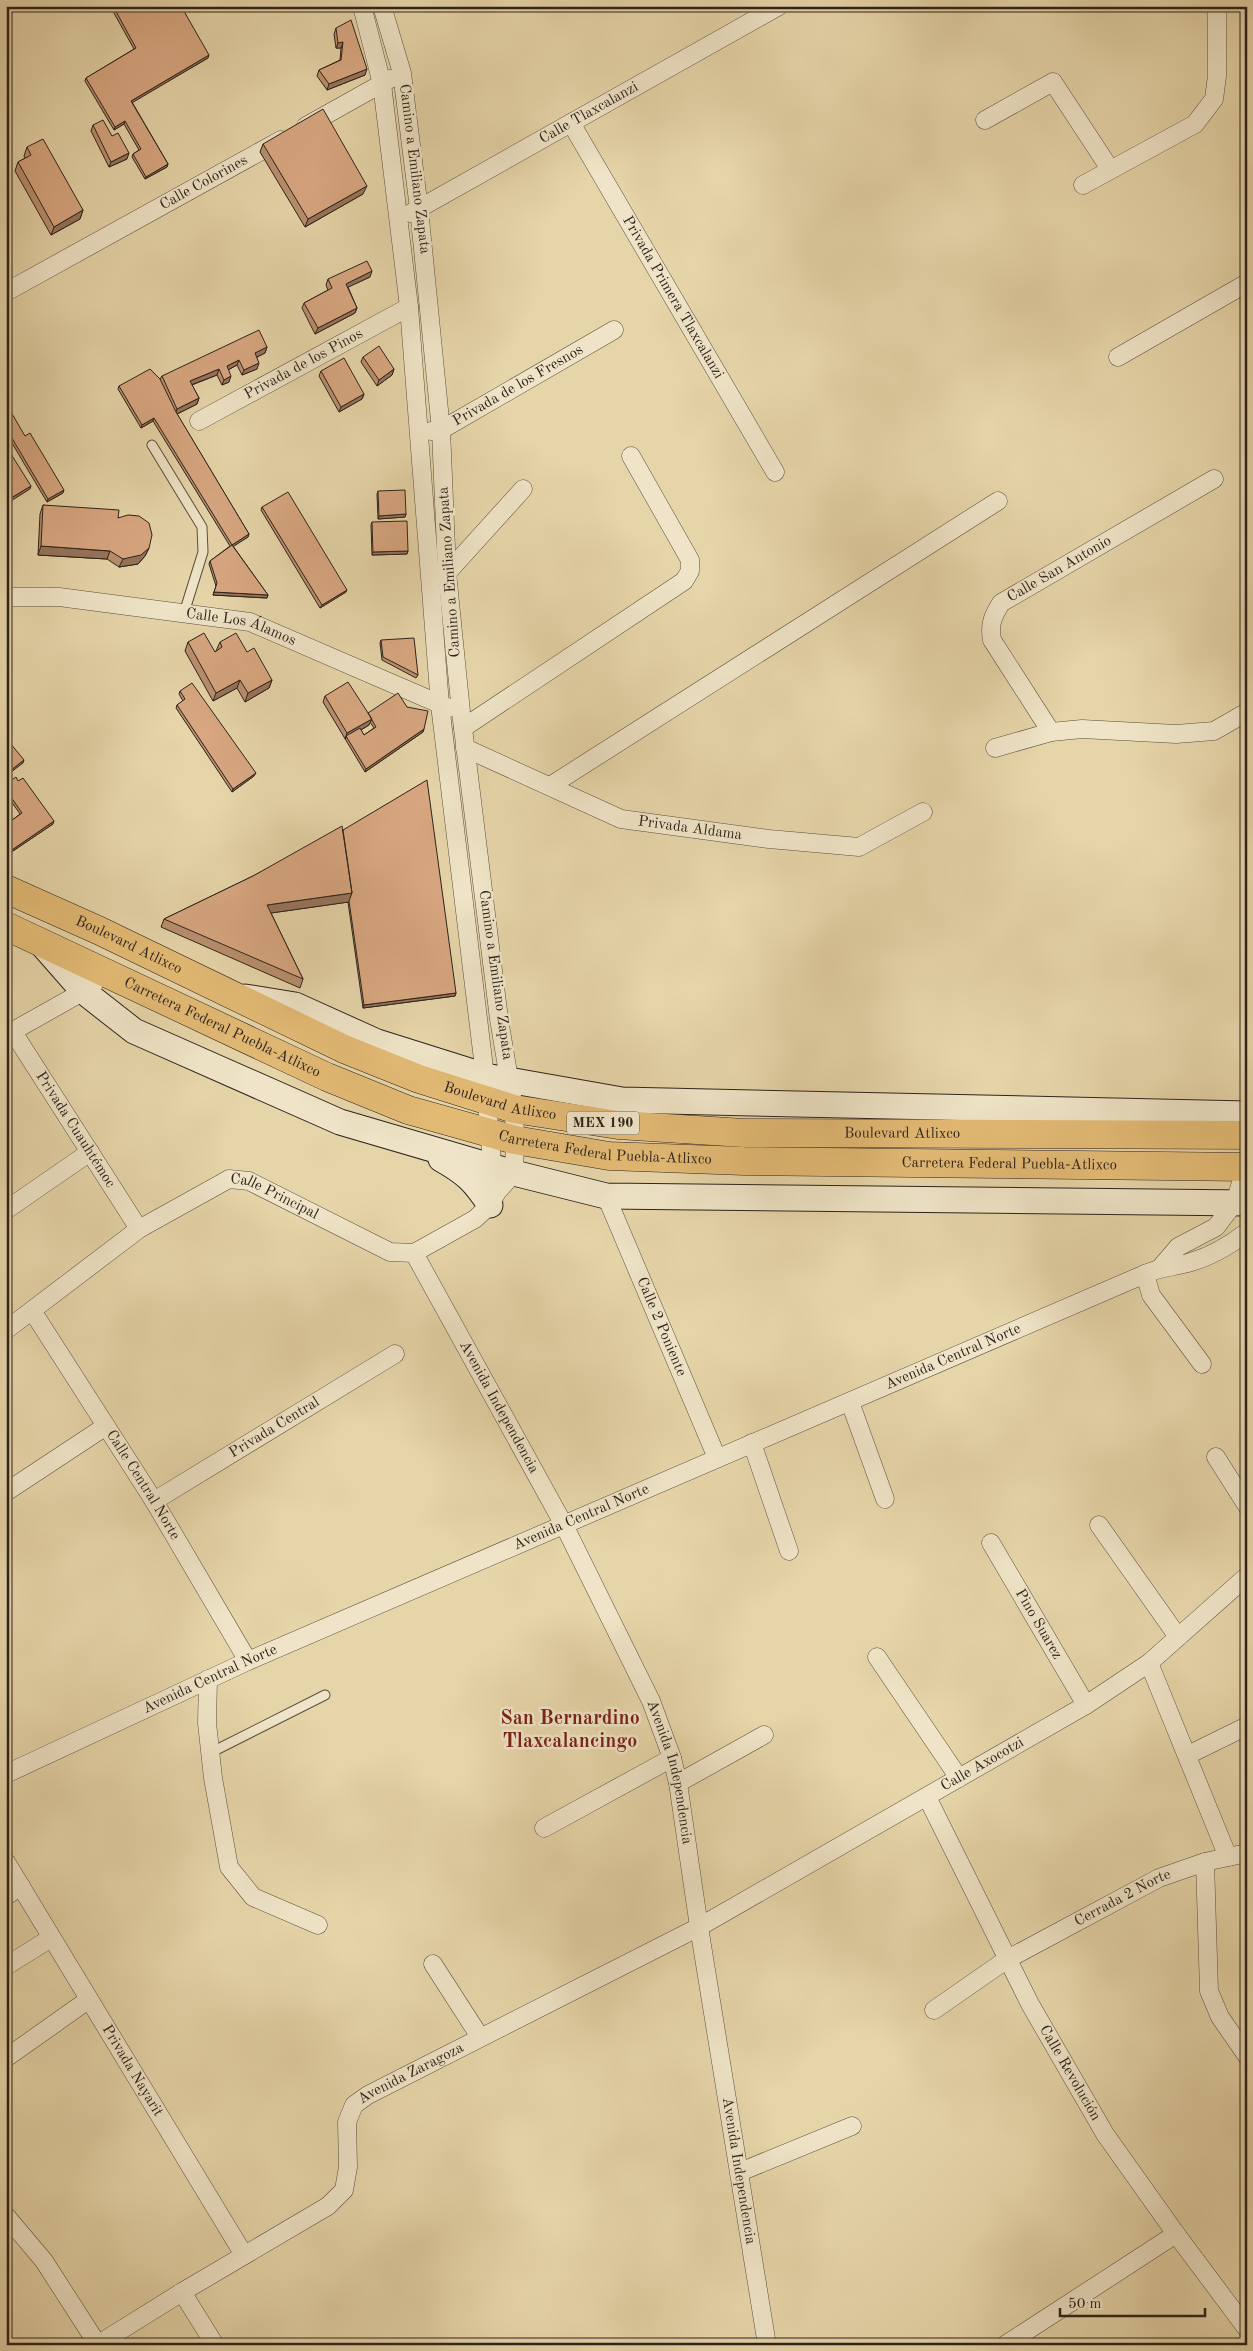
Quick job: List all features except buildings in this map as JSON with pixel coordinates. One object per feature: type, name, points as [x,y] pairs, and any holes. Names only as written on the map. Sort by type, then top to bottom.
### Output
[{"type":"main road","name":"Boulevard Atlixco","points":[[6,889],[100,931],[344,1049],[419,1079],[486,1089],[514,1109],[618,1125],[744,1133],[1247,1134]]},
{"type":"main road","name":"Carretera Federal Puebla-Atlixco","points":[[6,926],[327,1077],[408,1110],[515,1140],[619,1157],[744,1161],[1246,1166]]},
{"type":"street","name":"Camino a Emiliano Zapata","points":[[362,6],[382,84],[409,307],[440,705],[486,1089],[489,1133]]},
{"type":"street","name":"Camino a Emiliano Zapata","points":[[382,6],[402,73],[419,209],[441,430],[447,573],[464,748],[499,1019],[514,1109],[515,1140]]},
{"type":"street","name":"Calle Tlaxcalanzi","points":[[397,218],[419,209],[779,6]]},
{"type":"street","points":[[1083,185],[1195,124],[1214,99],[1217,76],[1214,7]]},
{"type":"street","name":"Calle Colorines","points":[[6,292],[402,73]]},
{"type":"street","points":[[985,120],[1053,82],[1110,169]]},
{"type":"street","name":"Privada Primera Tlaxcalanzi","points":[[571,123],[775,472]]},
{"type":"street","points":[[1118,357],[1247,283]]},
{"type":"street","name":"Privada de los Pinos","points":[[199,421],[409,307]]},
{"type":"street","name":"Privada de los Fresnos","points":[[420,431],[441,430],[614,330]]},
{"type":"street","points":[[462,720],[684,581],[690,571],[690,560],[631,456]]},
{"type":"street","name":"Calle San Antonio","points":[[1051,732],[992,640],[990,628],[992,618],[1001,603],[1214,479]]},
{"type":"street","points":[[447,573],[524,489]]},
{"type":"street","points":[[550,786],[998,501]]},
{"type":"street","name":"Calle Los Álamos","points":[[6,596],[59,598],[250,622],[440,705],[462,720]]},
{"type":"street","points":[[995,748],[1051,732],[1082,729],[1176,734],[1205,732],[1214,730],[1247,712]]},
{"type":"street","name":"Privada Aldama","points":[[464,748],[621,819],[769,840],[859,846],[923,812]]},
{"type":"street","points":[[38,940],[83,991],[134,1031],[340,1122],[502,1169],[606,1196],[1241,1202]]},
{"type":"street","points":[[10,1034],[83,991],[115,976]]},
{"type":"street","name":"Privada Cuauhtémoc","points":[[10,1034],[139,1228]]},
{"type":"street","points":[[486,1089],[510,1082],[622,1100],[1247,1114]]},
{"type":"street","points":[[489,1133],[502,1169]]},
{"type":"street","points":[[414,1253],[476,1219],[493,1198],[502,1169],[515,1140]]},
{"type":"street","points":[[415,1144],[461,1170],[493,1198]]},
{"type":"street","points":[[6,1210],[90,1152]]},
{"type":"street","name":"Avenida Central Norte","points":[[1152,1271],[1178,1247],[1216,1227],[1241,1202],[1246,1166]]},
{"type":"street","name":"Calle Principal","points":[[6,1330],[33,1312],[139,1228],[229,1179],[248,1181],[390,1252],[414,1253]]},
{"type":"street","name":"Calle 2 Poniente","points":[[606,1196],[717,1458]]},
{"type":"street","name":"Avenida Central Norte","points":[[6,1774],[248,1661],[1152,1271],[1191,1262],[1229,1246],[1247,1232]]},
{"type":"street","name":"Avenida Independencia","points":[[414,1253],[564,1525],[651,1701],[672,1758],[678,1783],[699,1927],[767,2345]]},
{"type":"street","points":[[1152,1271],[1151,1295],[1202,1364]]},
{"type":"street","name":"Calle Central Norte","points":[[33,1312],[154,1501],[248,1661]]},
{"type":"street","name":"Privada Central","points":[[154,1501],[395,1354]]},
{"type":"street","points":[[850,1402],[885,1498]]},
{"type":"street","points":[[6,1492],[106,1426]]},
{"type":"street","points":[[752,1443],[789,1551]]},
{"type":"street","points":[[1216,1457],[1247,1506]]},
{"type":"street","points":[[1099,1525],[1178,1637]]},
{"type":"street","name":"Pino Suarez","points":[[992,1543],[1086,1705]]},
{"type":"street","name":"Calle Axocotzi","points":[[699,1927],[1086,1705],[1149,1663],[1247,1576]]},
{"type":"street","points":[[877,1658],[959,1778]]},
{"type":"street","points":[[1149,1663],[1228,1857]]},
{"type":"street","points":[[208,1679],[207,1723],[210,1754],[229,1867],[253,1897],[318,1926]]},
{"type":"street","points":[[1188,1755],[1247,1726]]},
{"type":"street","points":[[678,1783],[764,1735]]},
{"type":"street","points":[[544,1828],[672,1758]]},
{"type":"street","name":"Calle Revolución","points":[[927,1797],[1006,1960],[1105,2134],[1247,2329]]},
{"type":"street","name":"Cerrada 2 Norte","points":[[934,2010],[1006,1960],[1159,1878],[1205,1862],[1247,1853]]},
{"type":"street","name":"Privada Nayarit","points":[[6,1862],[14,1891],[51,1938],[244,2255]]},
{"type":"street","points":[[1205,1862],[1209,1991],[1220,2017],[1243,2050]]},
{"type":"street","name":"Avenida Zaragoza","points":[[98,2345],[182,2292],[328,2206],[344,2190],[348,2168],[347,2122],[354,2106],[368,2095],[699,1927]]},
{"type":"street","points":[[6,1966],[51,1938]]},
{"type":"street","points":[[433,1964],[480,2037]]},
{"type":"street","points":[[6,2058],[88,2000]]},
{"type":"street","points":[[740,2172],[852,2126]]},
{"type":"street","points":[[6,2216],[44,2261],[98,2345]]},
{"type":"street","points":[[1005,2345],[1176,2234]]},
{"type":"street","points":[[182,2292],[215,2345]]},
{"type":"lane","points":[[152,445],[202,527],[203,552],[184,613]]},
{"type":"lane","points":[[210,1754],[325,1695]]},
{"type":"district","name":"San Bernardino Tlaxcalancingo","points":[[570,1730]]}]
